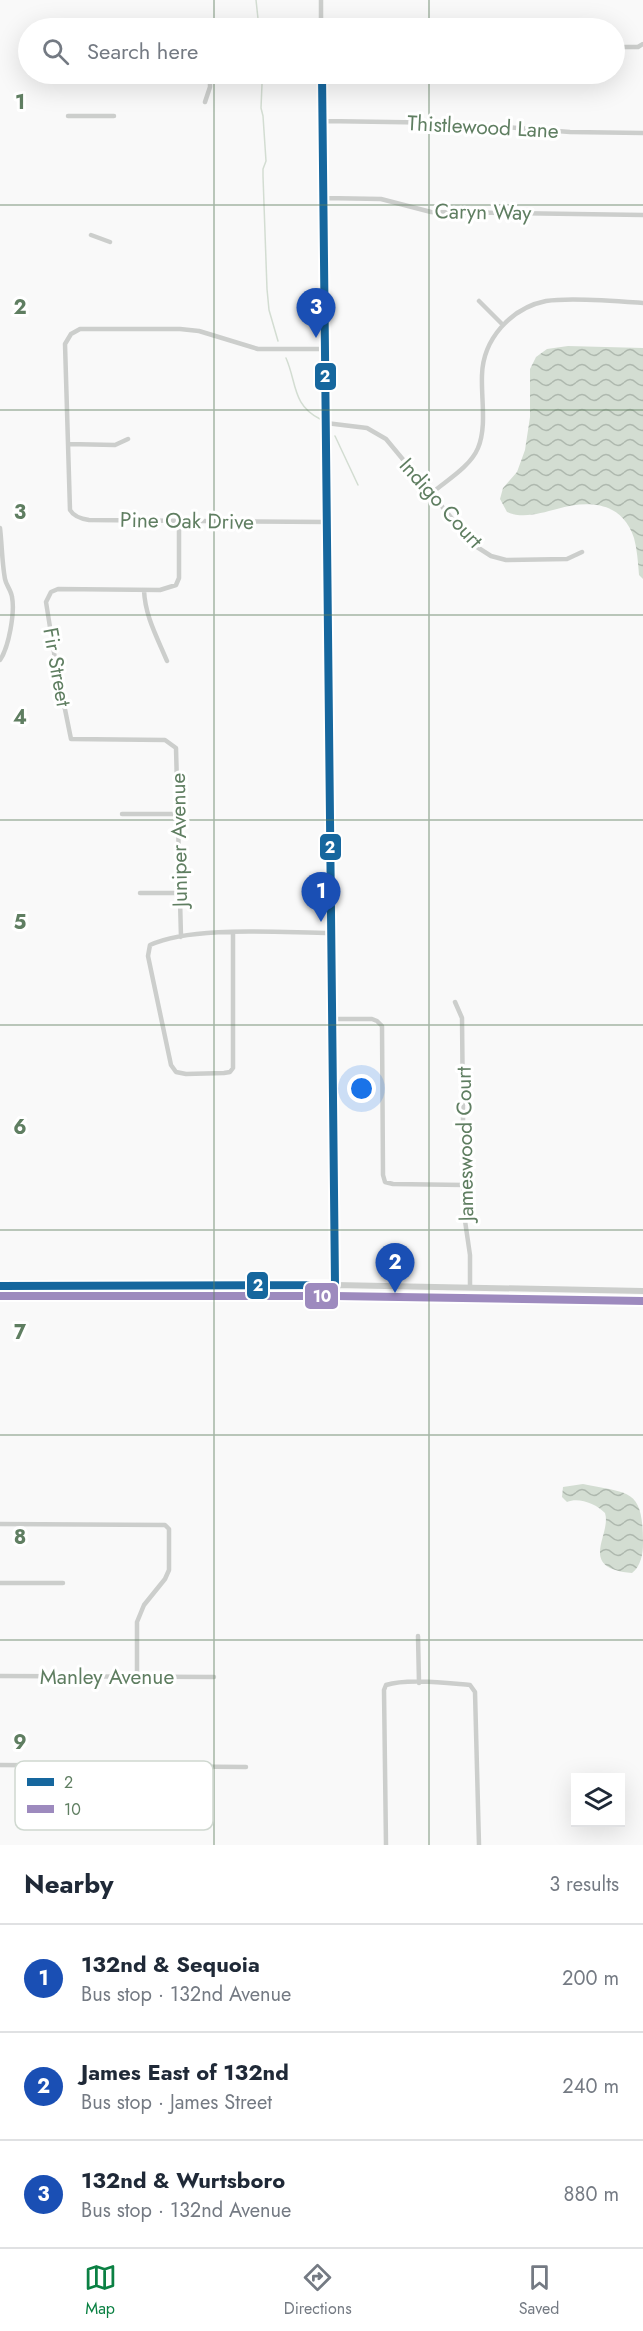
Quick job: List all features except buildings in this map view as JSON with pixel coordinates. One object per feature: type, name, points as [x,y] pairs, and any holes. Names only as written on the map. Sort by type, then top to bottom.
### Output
[{"type":"street","points":[[321,0],[321,18]]},
{"type":"street","points":[[625,47],[638,47],[643,44]]},
{"type":"street","points":[[205,102],[210,84]]},
{"type":"street","points":[[322,84],[335,1285]]},
{"type":"street","points":[[68,116],[114,116]]},
{"type":"street","name":"Thistlewood Lane","points":[[324,121],[430,122],[570,132],[643,133]]},
{"type":"street","name":"Caryn Way","points":[[324,198],[381,199],[431,212],[643,215]]},
{"type":"street","points":[[91,235],[110,242]]},
{"type":"street","points":[[432,493],[458,472],[477,450],[482,435],[484,359],[502,324],[521,311],[552,300],[643,303]]},
{"type":"street","points":[[479,301],[502,324]]},
{"type":"street","points":[[128,438],[115,445],[68,444],[66,344],[70,334],[87,328],[180,329],[199,331],[258,349],[324,350]]},
{"type":"street","name":"Indigo Court","points":[[326,423],[367,428],[386,440],[464,533],[477,547],[491,556],[506,560],[567,560],[582,552]]},
{"type":"street","name":"Pine Oak Drive","points":[[68,444],[70,510],[81,519],[327,522]]},
{"type":"street","points":[[167,661],[145,607],[144,590],[169,589],[176,585],[179,578],[179,521]]},
{"type":"street","points":[[0,528],[5,582],[13,603],[9,623],[10,639],[0,660]]},
{"type":"street","name":"Fir Street","points":[[144,590],[58,589],[48,596],[46,602],[67,729],[71,739],[165,740],[173,745]]},
{"type":"street","name":"Juniper Avenue","points":[[173,745],[177,755],[181,937]]},
{"type":"street","points":[[122,814],[178,814]]},
{"type":"street","points":[[140,893],[179,893]]},
{"type":"street","points":[[233,933],[234,1060],[230,1072],[176,1072],[171,1065],[148,949],[156,942],[207,933],[233,933],[331,933]]},
{"type":"street","name":"Jameswood Court","points":[[455,1002],[462,1018],[464,1214],[470,1255],[470,1286]]},
{"type":"street","points":[[331,1019],[372,1019],[382,1026],[383,1175],[385,1182],[464,1185]]},
{"type":"street","points":[[0,1286],[470,1286],[643,1291]]},
{"type":"street","points":[[0,1524],[165,1525],[169,1529],[169,1570],[165,1580],[144,1605],[137,1622],[137,1677]]},
{"type":"street","points":[[0,1583],[63,1582]]},
{"type":"street","points":[[418,1636],[419,1683]]},
{"type":"street","name":"Manley Avenue","points":[[0,1676],[214,1677]]},
{"type":"street","points":[[386,1845],[384,1690],[386,1685],[394,1683],[419,1683],[470,1684],[475,1692],[479,1845]]},
{"type":"street","points":[[0,1765],[15,1765]]},
{"type":"street","points":[[213,1767],[246,1767]]},
{"type":"water","points":[[568,346],[643,348],[643,579],[639,575],[637,551],[629,526],[613,510],[592,504],[569,506],[538,514],[519,515],[507,512],[500,499],[503,488],[517,472],[525,450],[530,417],[530,369],[536,357],[547,349]]},
{"type":"water","points":[[583,1484],[623,1493],[636,1503],[640,1512],[643,1547],[639,1563],[632,1573],[615,1570],[605,1565],[601,1558],[605,1513],[587,1502],[577,1500],[567,1502],[562,1497],[563,1487]]},
{"type":"waterway","points":[[256,0],[258,18]]},
{"type":"waterway","points":[[262,84],[261,108],[266,161],[263,176],[267,289],[269,310],[278,341]]},
{"type":"waterway","points":[[286,358],[300,400],[304,407],[320,419]]},
{"type":"waterway","points":[[335,436],[358,485]]},
{"type":"transit line","name":"2","points":[[0,1286],[335,1285],[322,84]]},
{"type":"transit line","name":"10","points":[[0,1296],[335,1296],[643,1301]]},
{"type":"place","name":"132nd & Wurtsboro","points":[[316,338]]},
{"type":"place","name":"132nd & Sequoia","points":[[321,922]]},
{"type":"place","name":"James East of 132nd","points":[[395,1293]]}]
